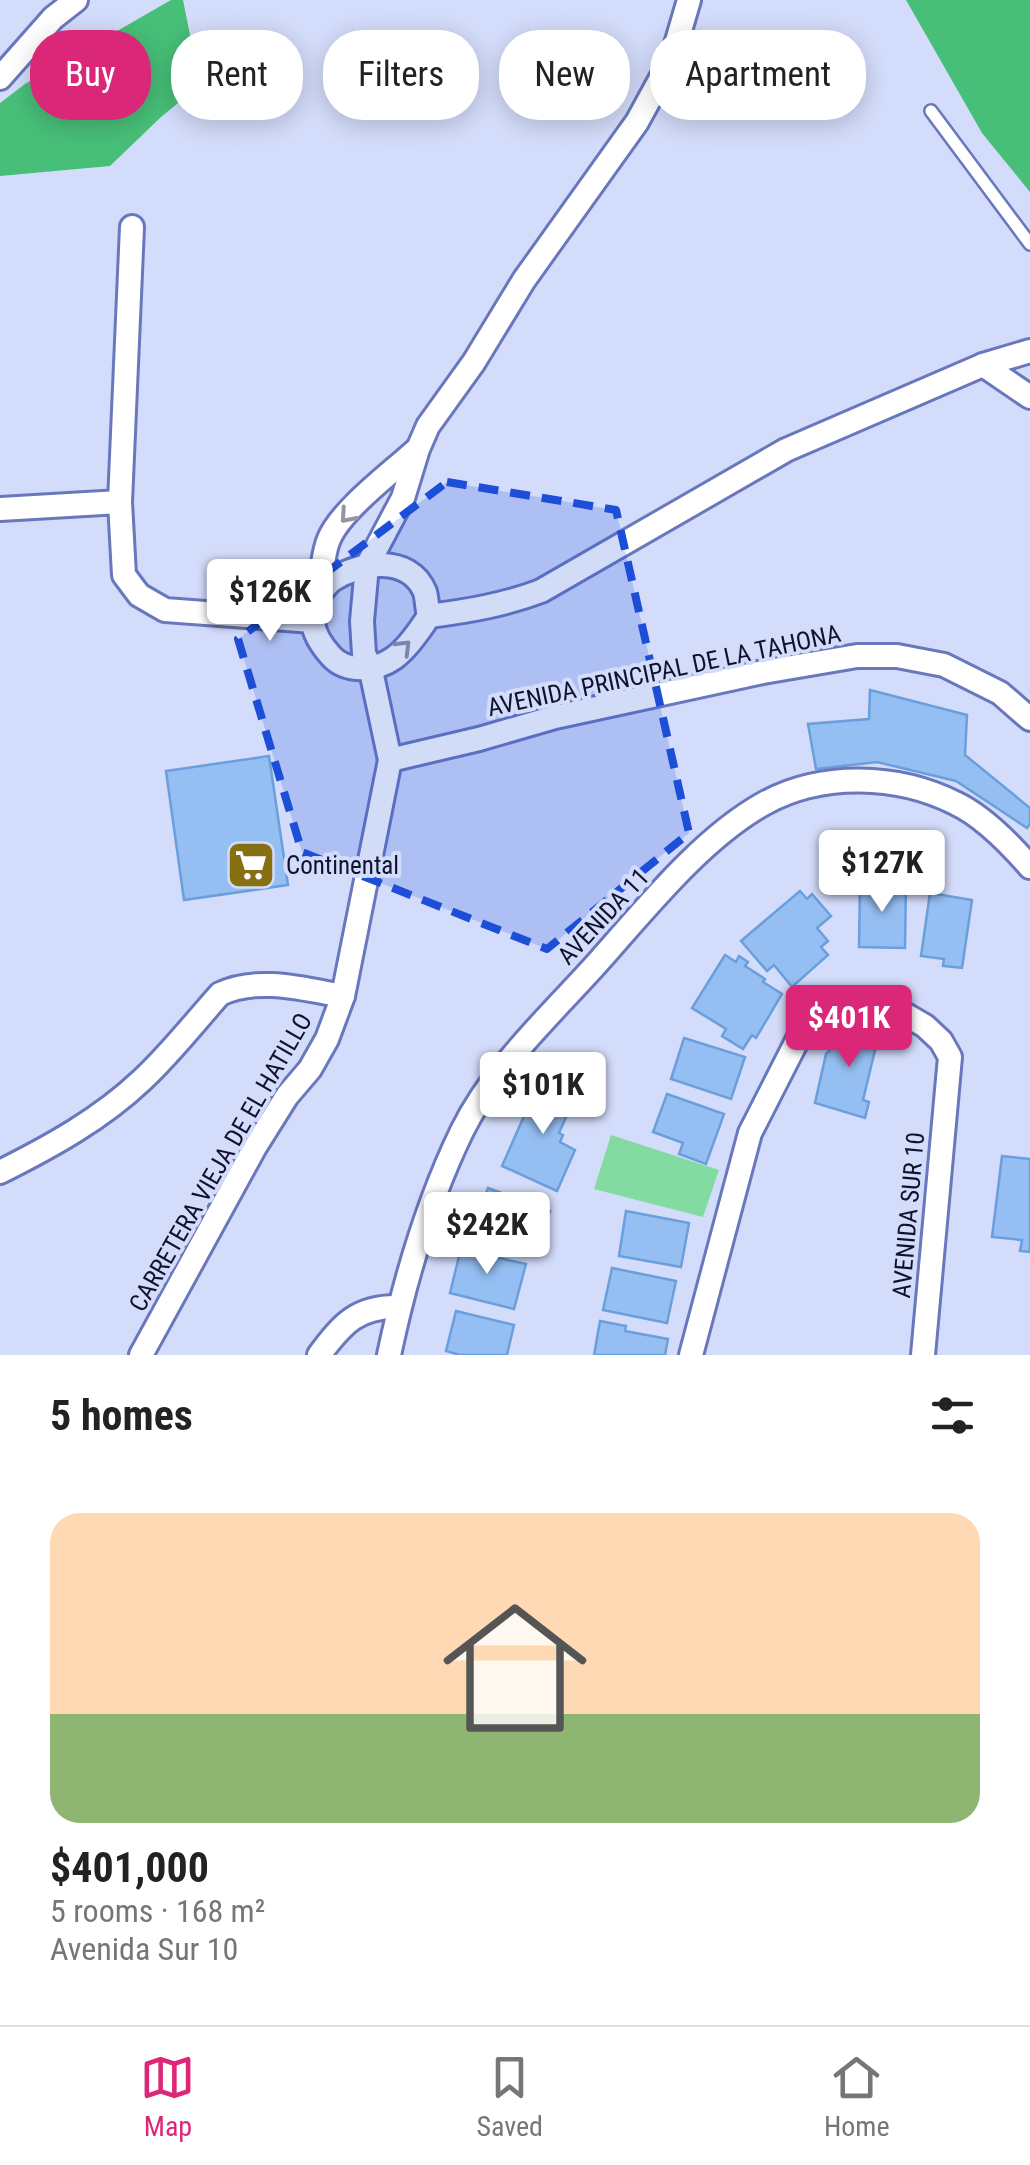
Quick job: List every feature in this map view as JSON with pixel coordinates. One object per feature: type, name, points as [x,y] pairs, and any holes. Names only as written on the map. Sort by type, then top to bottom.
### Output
[{"type":"street","points":[[0,78],[53,18],[76,0]]},
{"type":"street","points":[[390,760],[364,654],[366,566],[402,498],[428,426],[474,362],[524,280],[637,122],[672,58],[688,0]]},
{"type":"street","points":[[132,227],[120,502],[124,575],[139,595],[164,610],[315,610]]},
{"type":"street","points":[[429,616],[483,609],[540,590],[786,450],[983,365],[1030,350]]},
{"type":"street","points":[[983,365],[1030,397]]},
{"type":"street","points":[[315,610],[329,582],[366,566],[385,563],[410,572],[424,590],[429,616],[393,659],[370,666],[352,669],[340,664],[316,636],[315,610],[328,538],[348,512],[418,448]]},
{"type":"street","points":[[0,509],[120,502]]},
{"type":"street","name":"AVENIDA PRINCIPAL DE LA TAHONA","points":[[390,760],[574,713],[762,672],[857,656],[897,656],[944,665],[1000,693],[1030,719]]},
{"type":"street","name":"CARRETERA VIEJA DE EL HATILLO","points":[[141,1355],[255,1147],[327,1039],[343,996],[390,760]]},
{"type":"street","name":"AVENIDA 11","points":[[389,1355],[440,1180],[482,1100],[548,1016],[642,911],[730,827],[765,803],[806,787],[858,779],[911,786],[958,804],[1006,840],[1030,867]]},
{"type":"street","points":[[0,1172],[55,1144],[130,1090],[220,994],[255,986],[343,996]]},
{"type":"street","name":"AVENIDA SUR 10","points":[[691,1355],[750,1133],[804,1028],[844,1008],[901,1012],[925,1026],[950,1058],[923,1355]]},
{"type":"street","points":[[319,1355],[350,1318],[365,1310],[400,1307]]},
{"type":"lane","points":[[932,111],[1030,244]]},
{"type":"highlighted area","points":[[447,482],[616,510],[689,833],[547,949],[302,852],[238,639]]},
{"type":"green space","points":[[171,0],[183,0],[189,30],[171,30],[171,109],[110,166],[0,176],[0,103],[30,81],[30,120],[151,120],[151,30],[119,30]]},
{"type":"green space","points":[[906,0],[1030,0],[1030,192],[982,133]]},
{"type":"green space","points":[[611,1135],[719,1170],[703,1217],[594,1189]]},
{"type":"building","points":[[870,690],[967,715],[965,755],[1030,808],[1027,828],[956,781],[877,762],[816,769],[808,724],[869,719]]},
{"type":"building","points":[[269,756],[288,885],[184,900],[166,771]]},
{"type":"building","points":[[860,881],[906,882],[905,948],[859,947]]},
{"type":"building","points":[[800,891],[807,899],[812,894],[831,916],[817,928],[828,941],[821,947],[828,955],[792,987],[774,965],[767,971],[741,941]]},
{"type":"building","points":[[930,893],[972,900],[962,968],[943,966],[944,959],[921,956]]},
{"type":"building","points":[[725,955],[736,962],[739,956],[748,962],[745,966],[782,994],[756,1038],[752,1035],[743,1049],[722,1036],[726,1029],[692,1008]]},
{"type":"building","points":[[860,1020],[882,1021],[863,1100],[869,1102],[865,1118],[815,1103],[826,1054]]},
{"type":"building","points":[[684,1038],[745,1057],[731,1099],[671,1079]]},
{"type":"building","points":[[546,1077],[577,1092],[559,1133],[563,1135],[560,1142],[575,1150],[557,1191],[502,1166],[535,1091],[539,1092]]},
{"type":"building","points":[[667,1094],[724,1114],[706,1164],[679,1154],[683,1143],[653,1132]]},
{"type":"building","points":[[1002,1156],[1030,1159],[1030,1252],[1020,1251],[1022,1240],[992,1237]]},
{"type":"building","points":[[488,1188],[550,1211],[535,1251],[473,1227]]},
{"type":"building","points":[[626,1211],[689,1223],[681,1267],[619,1256]]},
{"type":"building","points":[[462,1244],[526,1264],[514,1309],[450,1293]]},
{"type":"building","points":[[612,1268],[676,1281],[667,1323],[603,1310]]},
{"type":"building","points":[[456,1311],[514,1325],[507,1355],[460,1355],[446,1351]]},
{"type":"building","points":[[600,1321],[626,1326],[625,1331],[668,1339],[665,1355],[594,1355]]},
{"type":"place","name":"Continental","points":[[251,865]]}]
